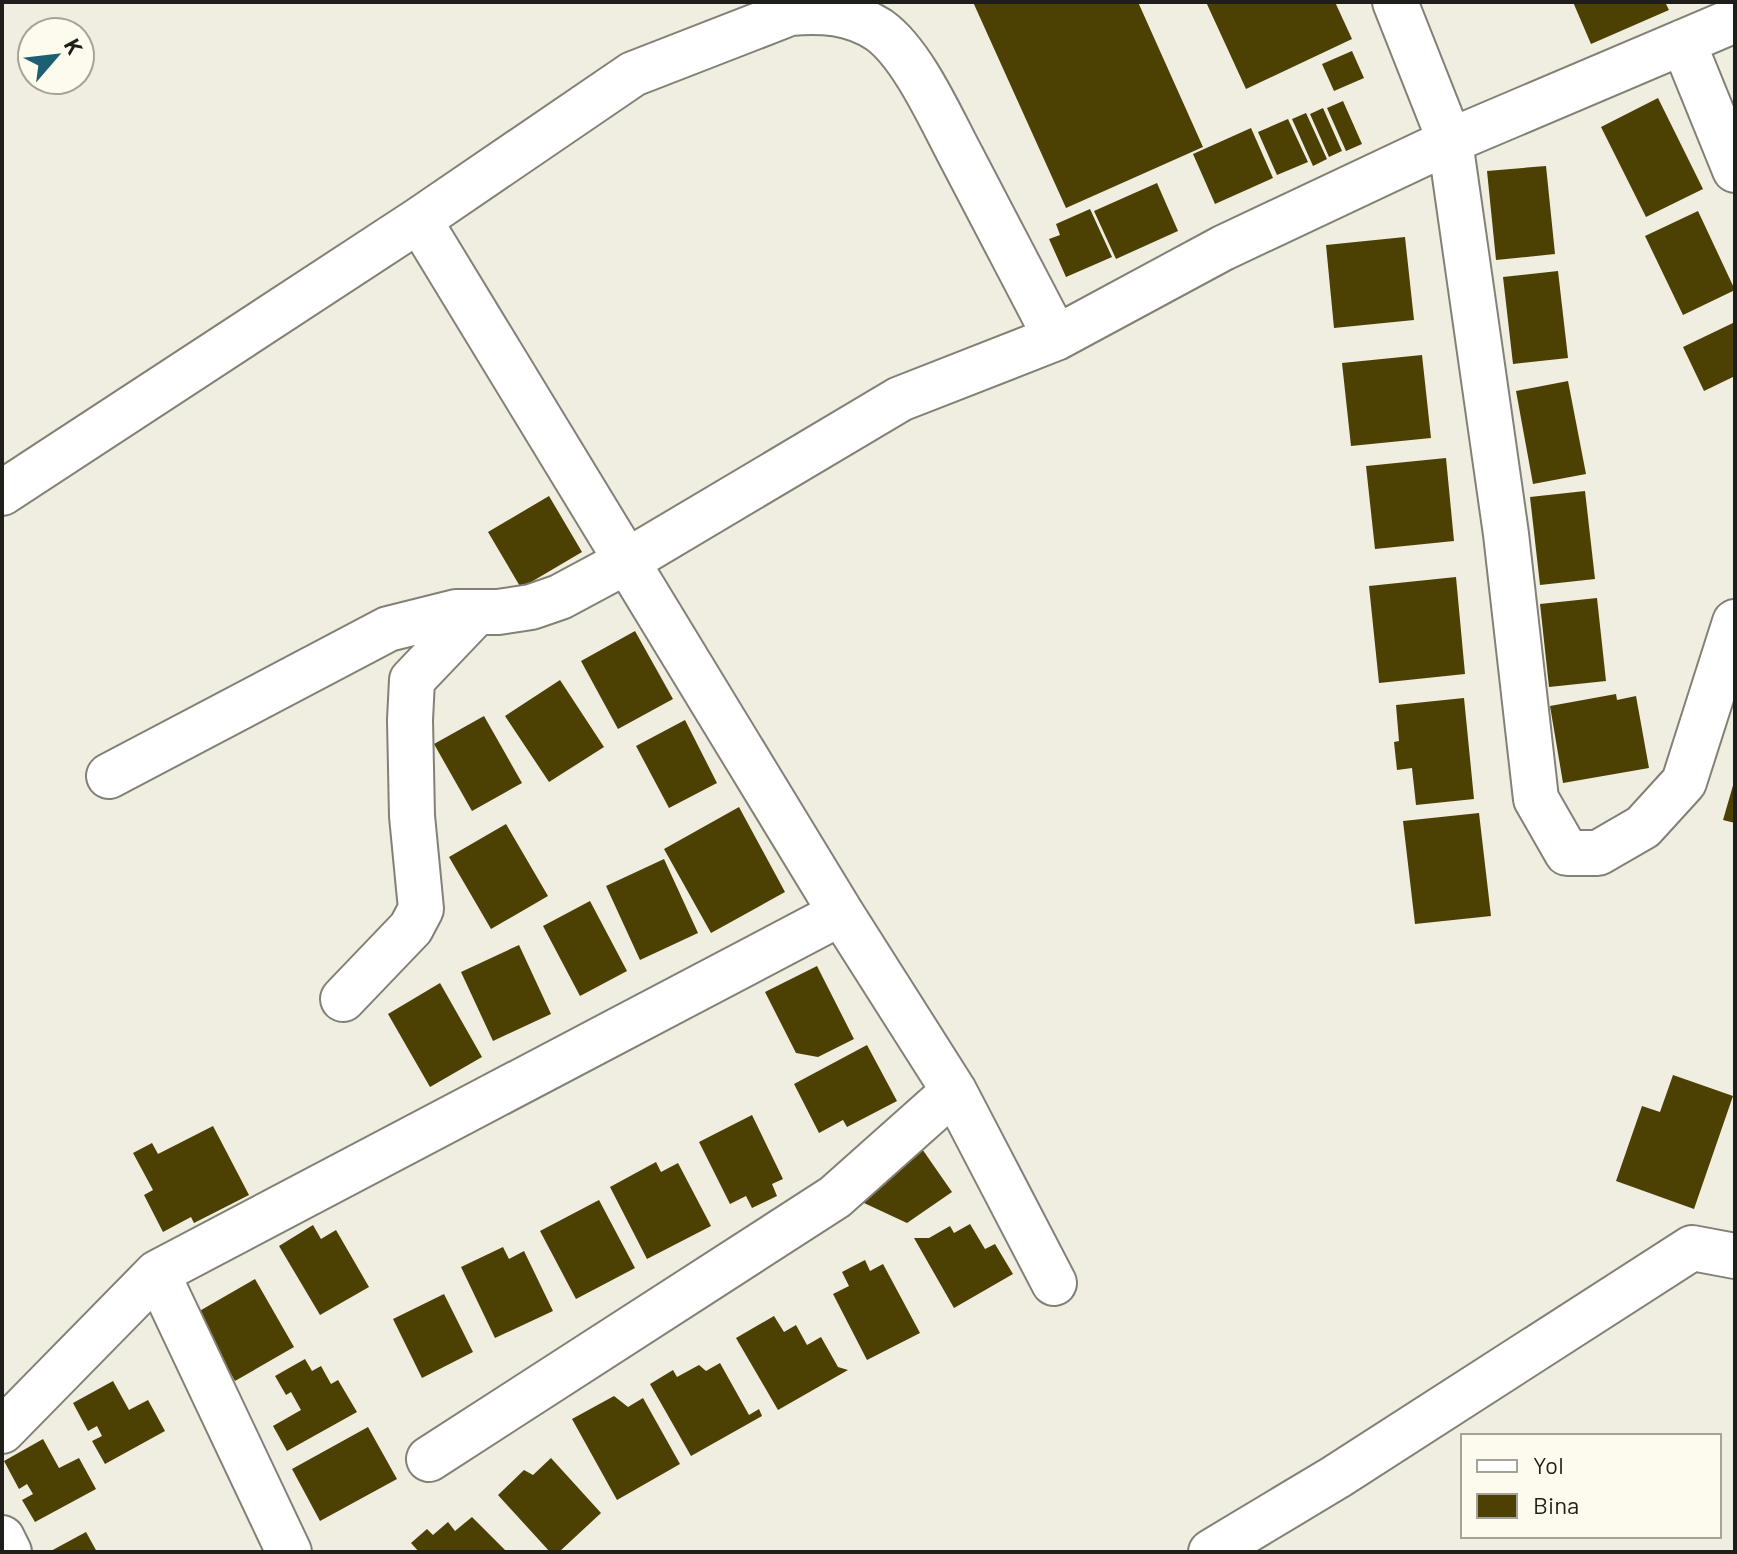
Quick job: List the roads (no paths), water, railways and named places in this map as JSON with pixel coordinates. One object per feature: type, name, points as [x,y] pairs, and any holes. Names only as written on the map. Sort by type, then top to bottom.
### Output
[{"type":"street","points":[[1395,2],[1450,141],[1506,534],[1536,799],[1567,853],[1598,853],[1643,827],[1684,782],[1735,622]]},
{"type":"street","points":[[2,493],[419,220],[633,74],[790,13],[818,10],[845,15],[862,21],[895,45],[919,81],[1056,338]]},
{"type":"street","points":[[109,776],[388,629],[445,614],[475,614],[531,607],[560,597],[629,560],[900,399],[1056,338],[1223,248],[1450,141],[1735,20]]},
{"type":"street","points":[[1683,42],[1735,170]]},
{"type":"street","points":[[419,220],[629,560],[841,913],[954,1091],[1054,1283]]},
{"type":"street","points":[[343,999],[411,928],[421,909],[412,816],[412,680],[475,614]]},
{"type":"street","points":[[2,1431],[157,1273],[841,913]]},
{"type":"street","points":[[429,1459],[835,1197],[954,1091]]},
{"type":"street","points":[[1211,1552],[1336,1477],[1692,1248],[1735,1256]]},
{"type":"street","points":[[157,1273],[289,1552]]},
{"type":"street","points":[[2,1538],[9,1552]]}]
